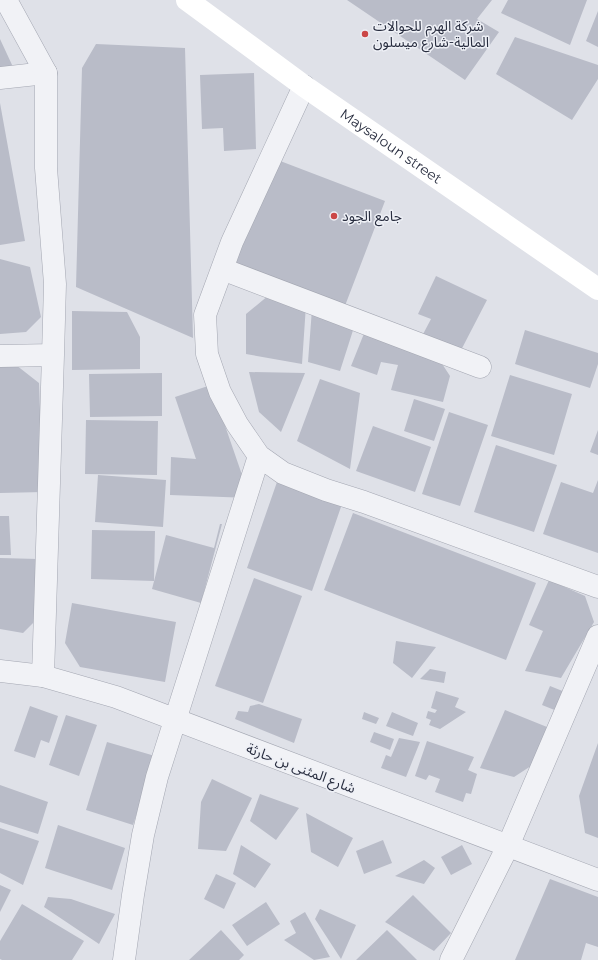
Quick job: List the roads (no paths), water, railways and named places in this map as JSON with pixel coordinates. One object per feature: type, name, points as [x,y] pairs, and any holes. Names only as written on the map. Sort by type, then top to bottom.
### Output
[{"type":"main road","name":"Maysaloun street","points":[[187,0],[304,86],[598,289]]},
{"type":"street","points":[[6,0],[46,73],[46,168],[54,284],[43,676]]},
{"type":"street","points":[[0,78],[46,73]]},
{"type":"street","points":[[304,86],[232,242],[205,315],[207,354],[220,392],[237,424],[259,456],[283,473],[326,490],[364,502],[598,587]]},
{"type":"street","points":[[222,269],[480,367]]},
{"type":"street","points":[[0,356],[53,355]]},
{"type":"street","points":[[124,960],[143,835],[157,777],[259,456]]},
{"type":"street","points":[[451,960],[508,846],[598,636]]},
{"type":"street","name":"شارع المثنى بن حارثة","points":[[0,672],[43,676],[116,698],[598,880]]},
{"type":"place","name":"شركة الهرم للحوالات المالية-شارع ميسلون","points":[[365,34]]},
{"type":"place","name":"جامع الجود","points":[[334,216]]}]
